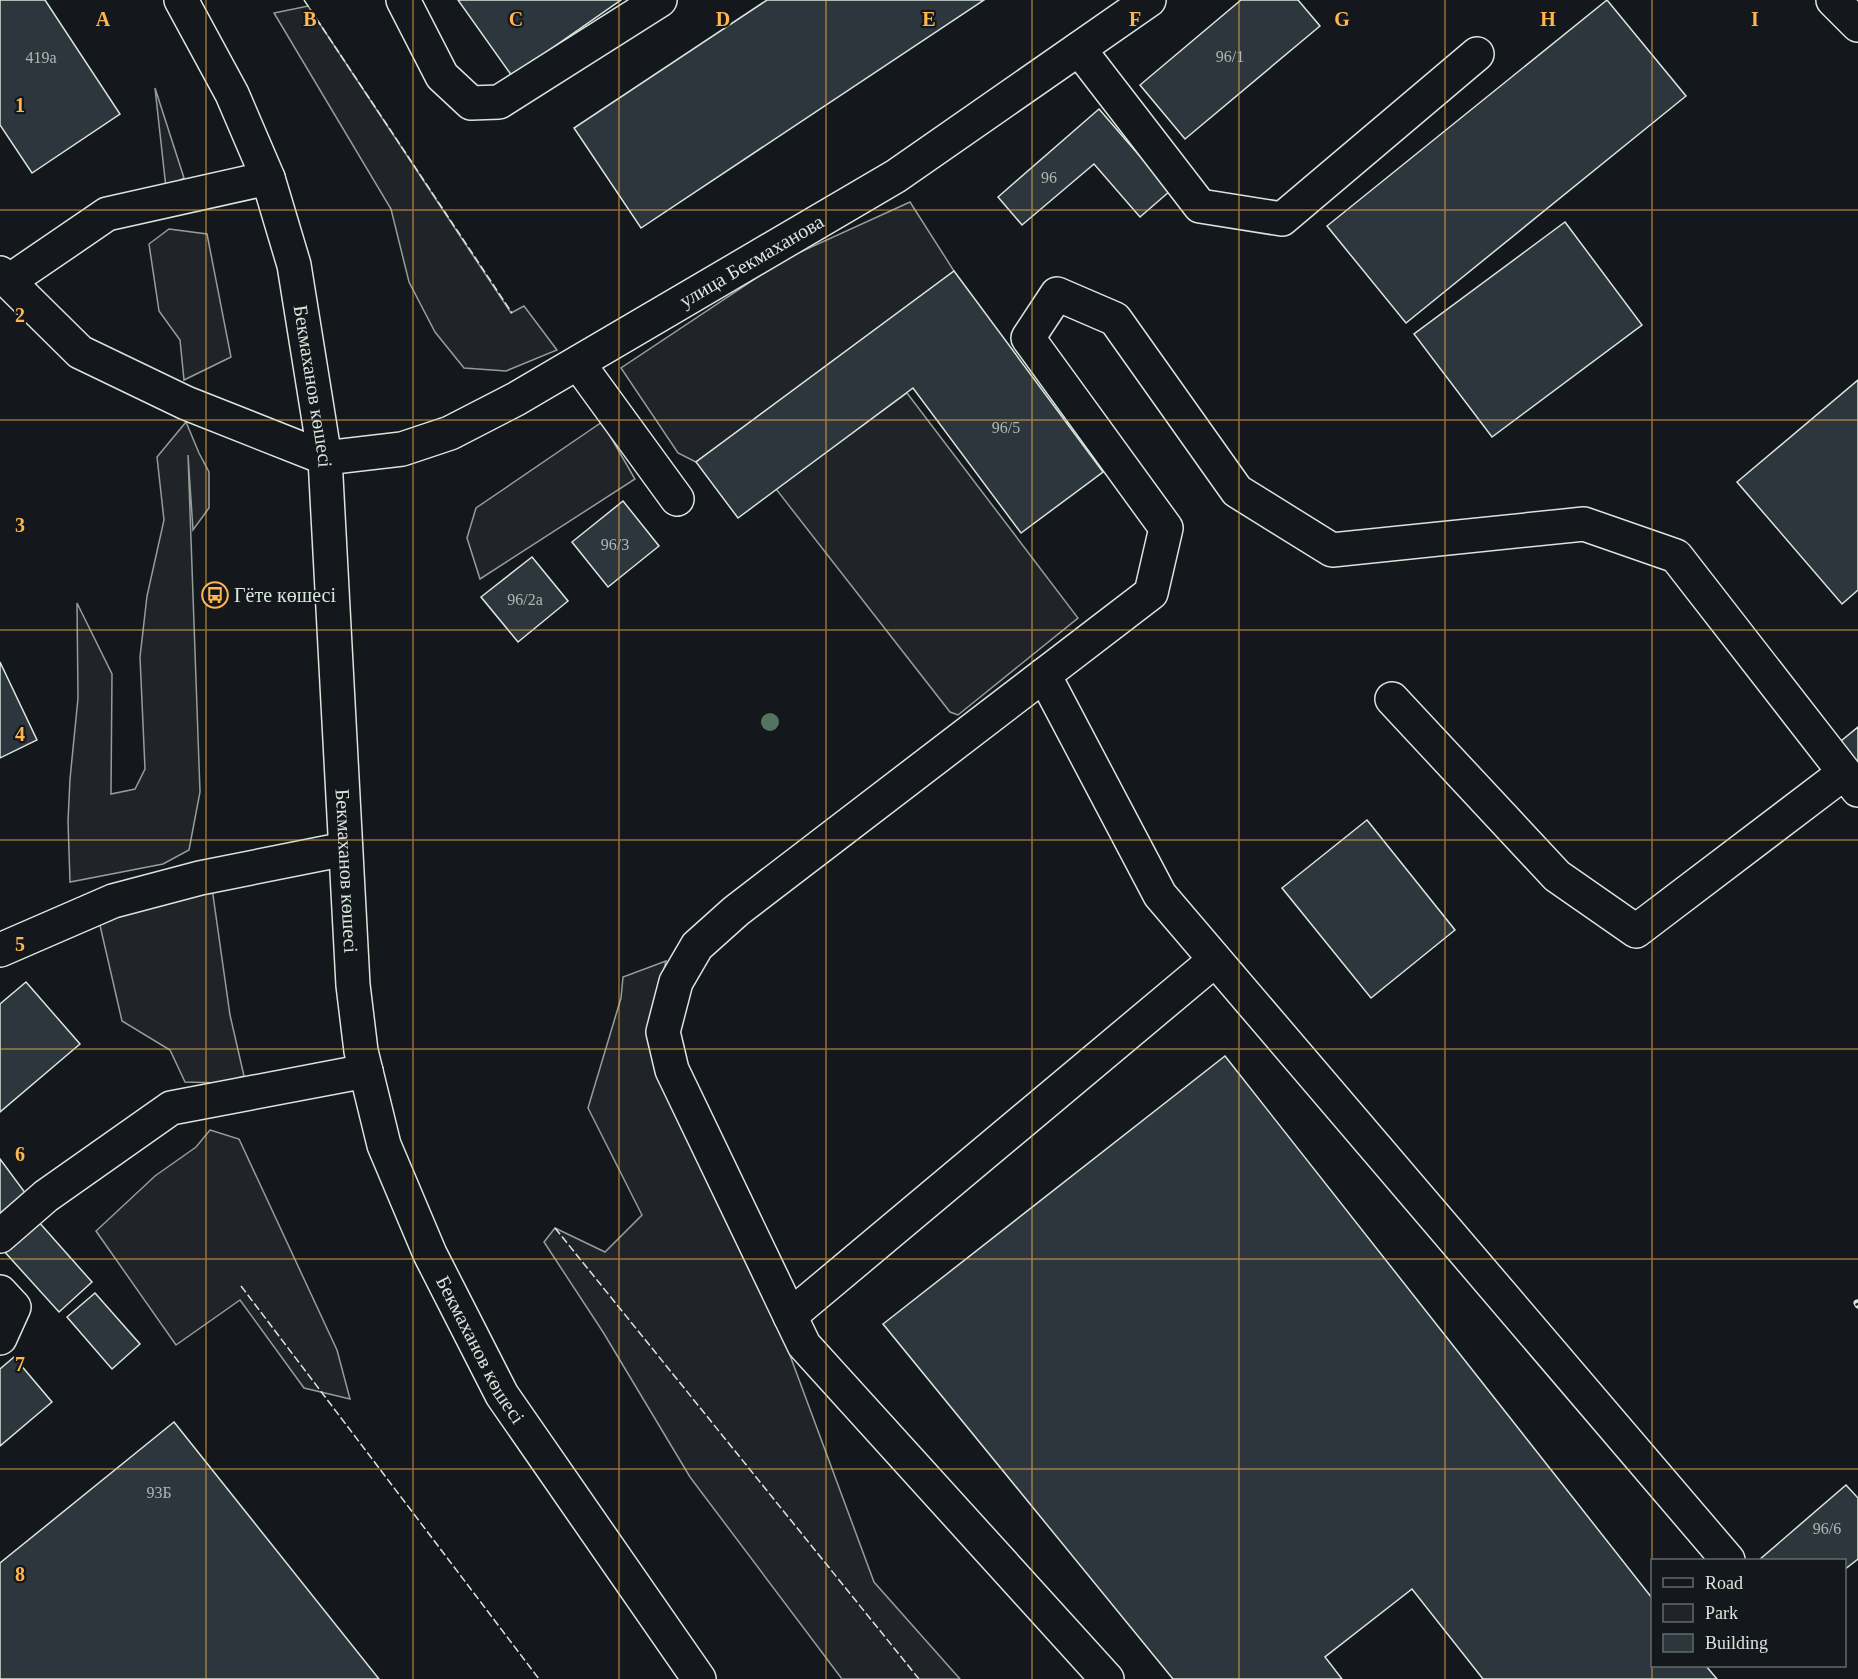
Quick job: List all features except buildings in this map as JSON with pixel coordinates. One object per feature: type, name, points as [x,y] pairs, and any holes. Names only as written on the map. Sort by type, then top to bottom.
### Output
[{"type":"main road","name":"Бекмаханов көшесі","points":[[181,0],[232,94],[268,178],[294,265],[325,458],[353,985],[361,1051],[384,1145],[429,1254],[502,1395],[696,1678]]},
{"type":"main road","points":[[402,0],[442,76],[471,103],[499,102],[660,0]]},
{"type":"main road","name":"улица Бекмаханова","points":[[325,458],[402,449],[450,433],[516,399],[896,176],[1149,0]]},
{"type":"main road","points":[[1833,0],[1858,25]]},
{"type":"main road","points":[[1079,49],[1200,206],[1282,219],[1477,54]]},
{"type":"main road","points":[[268,178],[107,214],[5,277],[80,352],[186,403],[325,458]]},
{"type":"main road","points":[[1107,1679],[804,1345],[672,1070],[663,1032],[676,982],[697,946],[736,911],[1150,592],[1166,528],[1028,338],[1057,294],[1115,319],[1238,491],[1332,550],[1584,524],[1676,556],[1851,782],[1636,931],[1557,876],[1392,699]]},
{"type":"main road","points":[[578,363],[677,499]]},
{"type":"main road","points":[[1044,675],[1160,896],[1727,1559]]},
{"type":"main road","points":[[0,950],[113,902],[200,878],[345,849]]},
{"type":"main road","points":[[790,1316],[1215,960]]},
{"type":"main road","points":[[0,1236],[46,1196],[171,1108],[366,1071]]},
{"type":"main road","points":[[0,1292],[14,1307],[0,1338]]},
{"type":"green space","points":[[308,6],[511,313],[524,306],[557,350],[506,371],[464,368],[435,332],[409,282],[391,209],[274,13]]},
{"type":"green space","points":[[155,88],[184,178],[166,188]]},
{"type":"green space","points":[[910,202],[954,271],[696,462],[678,453],[621,368],[785,259]]},
{"type":"green space","points":[[169,229],[207,234],[231,357],[184,380],[180,340],[159,311],[149,244]]},
{"type":"green space","points":[[907,393],[1078,618],[958,715],[950,712],[776,489]]},
{"type":"green space","points":[[186,422],[209,472],[209,508],[193,530],[188,455],[200,792],[189,850],[163,864],[70,882],[68,821],[78,698],[77,603],[112,674],[111,794],[135,789],[145,769],[140,657],[147,596],[164,520],[157,457]]},
{"type":"green space","points":[[602,422],[635,479],[480,579],[467,538],[476,508]]},
{"type":"green space","points":[[212,888],[230,1015],[244,1076],[221,1083],[185,1082],[170,1050],[122,1021],[99,921]]},
{"type":"green space","points":[[666,961],[650,1026],[778,1323],[874,1582],[960,1679],[842,1679],[690,1477],[603,1332],[544,1242],[555,1228],[605,1252],[642,1215],[588,1108],[621,998],[623,977]]},
{"type":"green space","points":[[210,1130],[239,1139],[337,1350],[350,1399],[304,1388],[240,1300],[176,1345],[96,1231],[155,1176],[196,1147]]},
{"type":"fence","points":[[304,0],[512,313]]},
{"type":"fence","points":[[555,1228],[919,1679]]},
{"type":"fence","points":[[241,1286],[539,1679]]},
{"type":"place","name":"Гёте көшесі","points":[[215,595]]}]
